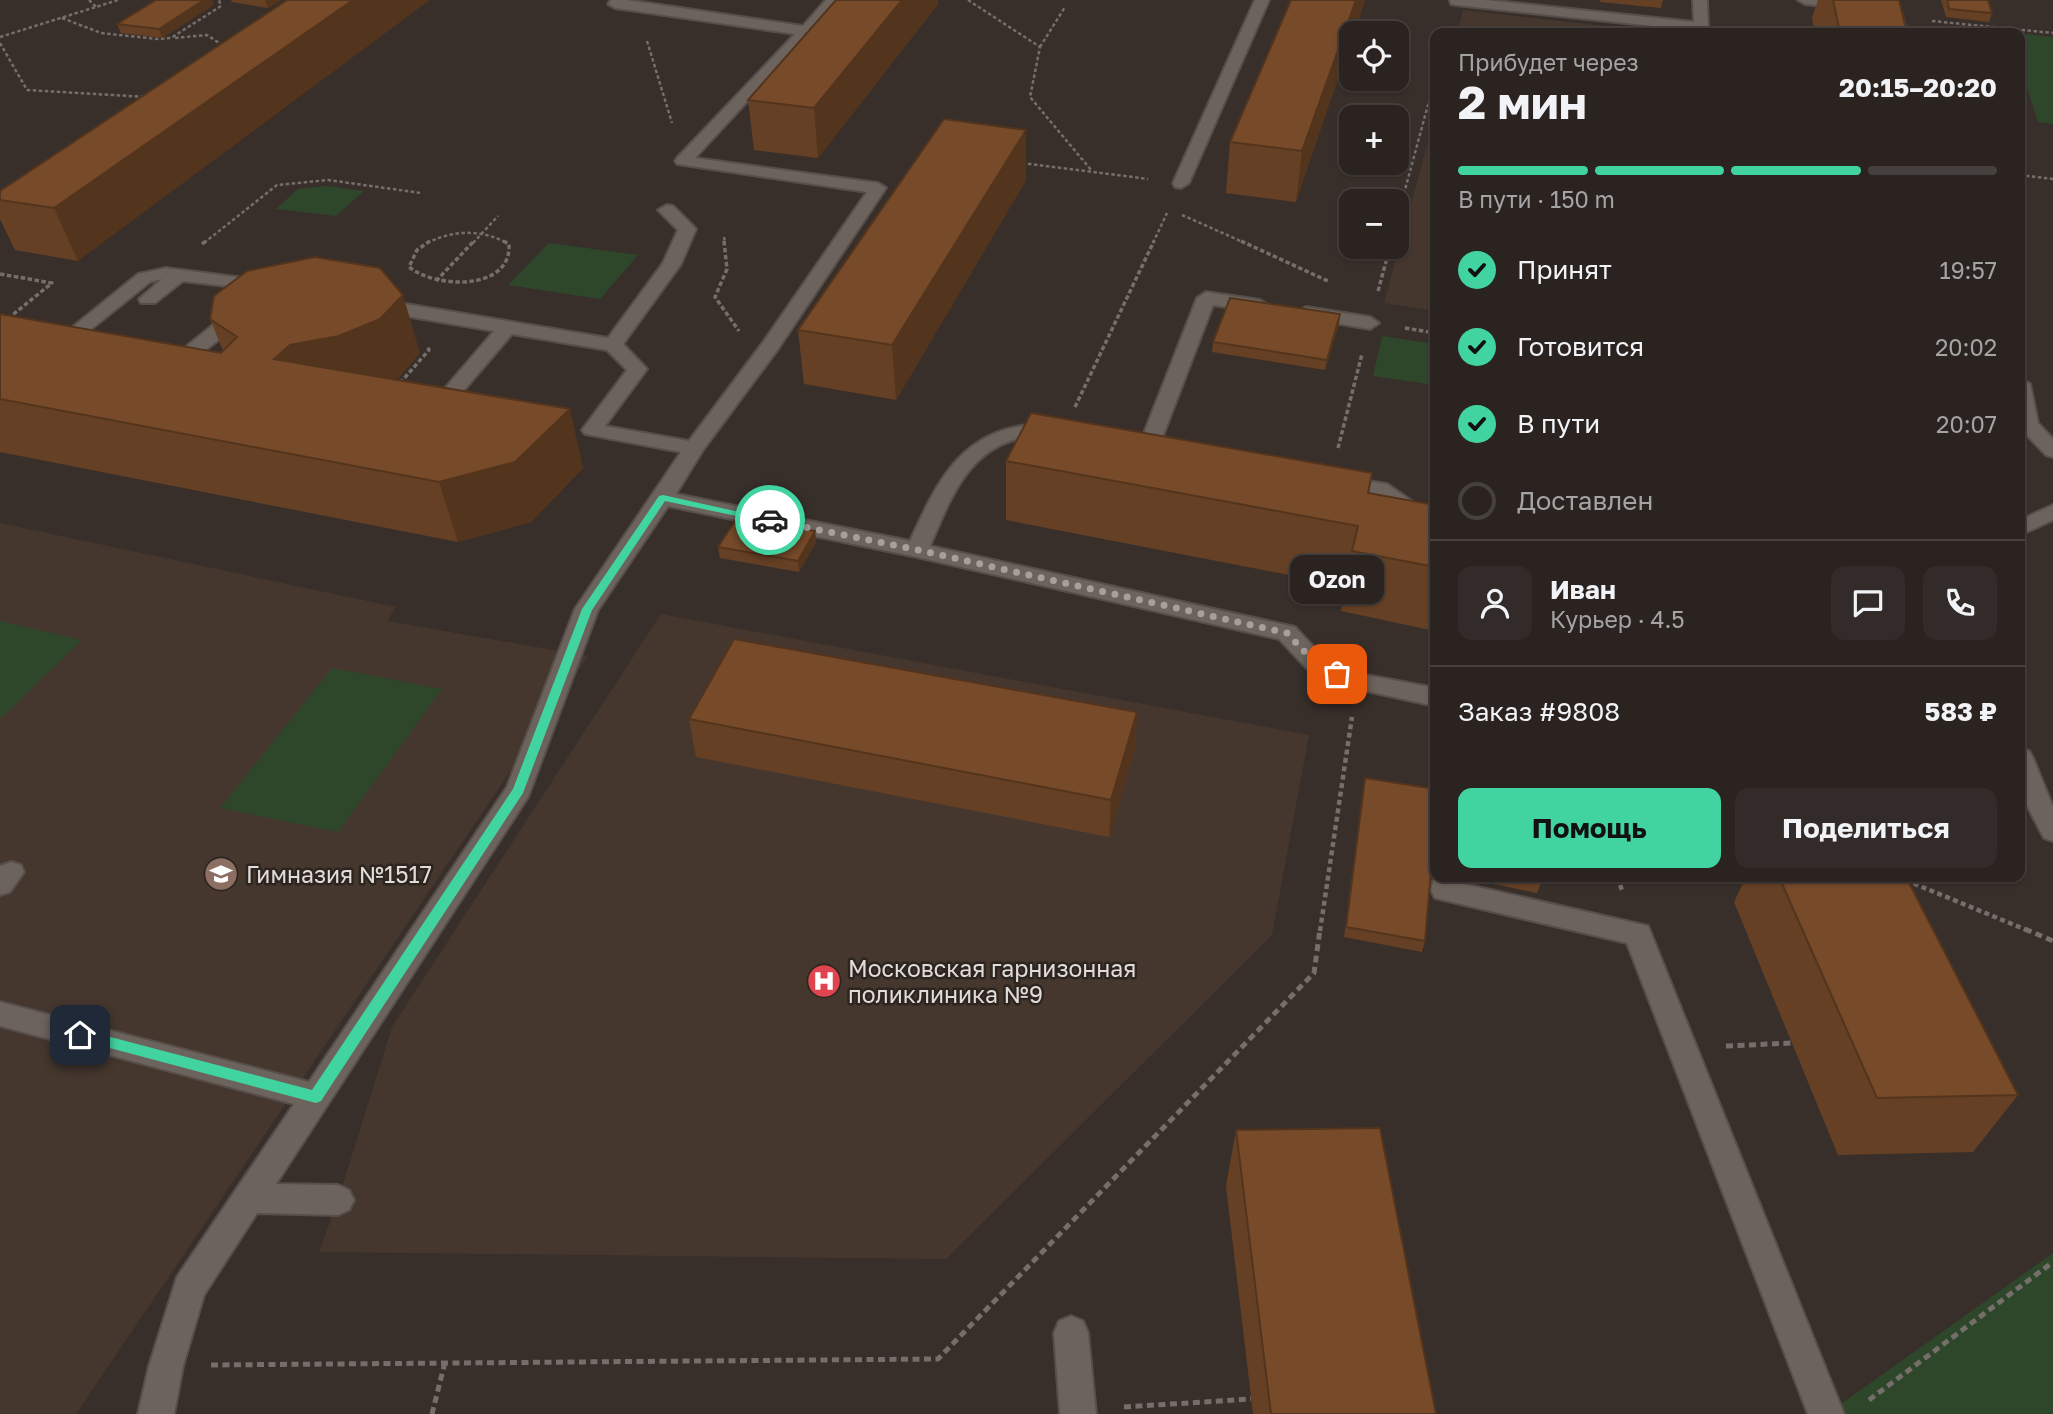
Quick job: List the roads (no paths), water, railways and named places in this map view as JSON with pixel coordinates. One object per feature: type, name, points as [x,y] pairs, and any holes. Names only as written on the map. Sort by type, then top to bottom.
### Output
[{"type":"lane","points":[[620,0],[615,4],[806,31]]},
{"type":"lane","points":[[834,0],[683,161],[899,190]]},
{"type":"lane","points":[[1181,183],[1262,0]]},
{"type":"lane","points":[[1456,1],[1701,27],[1700,0]]},
{"type":"lane","points":[[1805,0],[1894,9],[1899,28]]},
{"type":"lane","points":[[156,1414],[166,1366],[189,1288],[519,790],[587,609],[694,448],[759,360],[878,188]]},
{"type":"lane","points":[[598,348],[671,264],[687,229],[667,209]]},
{"type":"lane","points":[[148,299],[173,273]]},
{"type":"lane","points":[[73,334],[144,278],[173,273],[277,288],[176,368],[153,364]]},
{"type":"lane","points":[[1149,446],[1206,298],[1370,323]]},
{"type":"lane","points":[[352,301],[508,327],[598,348],[637,369],[592,430],[694,448]]},
{"type":"lane","points":[[435,412],[508,327]]},
{"type":"lane","points":[[2025,424],[2053,451]]},
{"type":"lane","points":[[918,550],[952,473],[981,445],[1016,432],[1070,431]]},
{"type":"lane","points":[[1124,442],[1175,451]]},
{"type":"lane","points":[[1317,479],[1379,489],[1415,514],[1430,519]]},
{"type":"lane","points":[[663,498],[918,550],[1287,633],[1318,666],[1357,681],[1430,696]]},
{"type":"lane","points":[[2025,526],[2053,512]]},
{"type":"lane","points":[[2025,769],[2053,831]]},
{"type":"lane","points":[[1446,882],[1445,890],[1639,934],[1826,1414]]},
{"type":"lane","points":[[0,1014],[316,1097]]},
{"type":"lane","points":[[249,1198],[338,1200]]},
{"type":"lane","points":[[1071,1334],[1078,1412]]},
{"type":"place","name":"Ozon","points":[[1337,674]]},
{"type":"place","name":"Гимназия №1517","points":[[221,874]]},
{"type":"place","name":"Московская гарнизонная поликлиника №9","points":[[824,981]]}]
